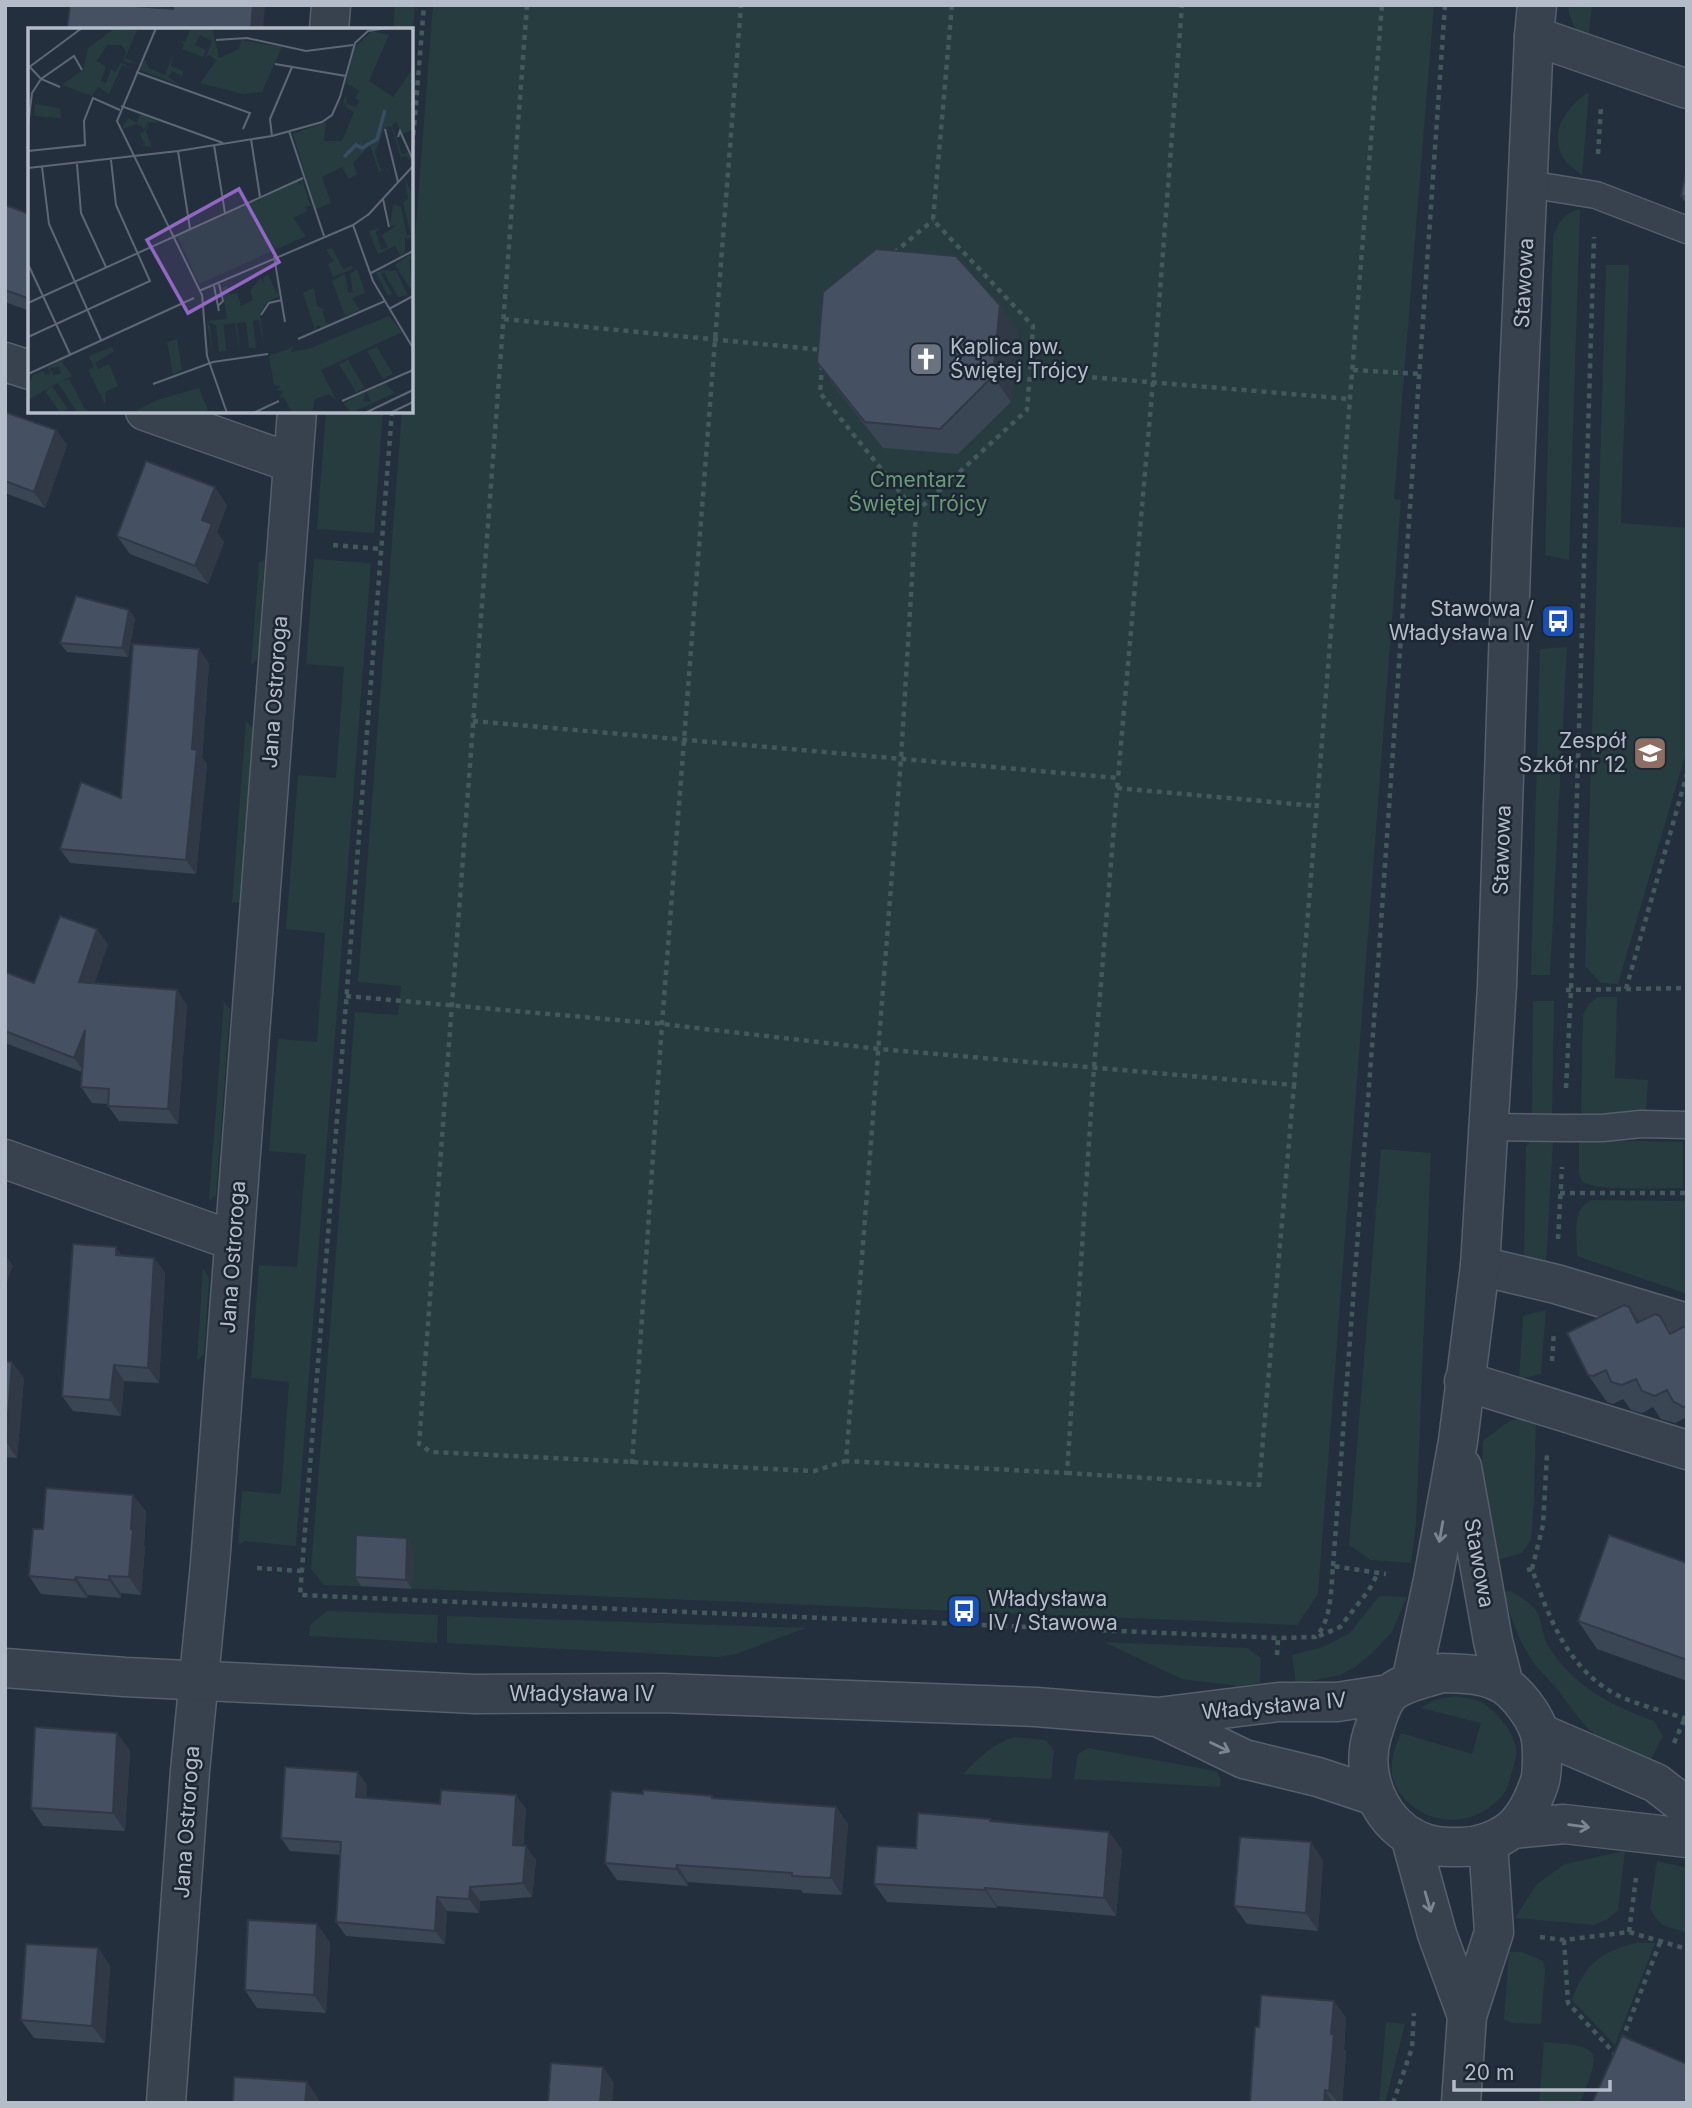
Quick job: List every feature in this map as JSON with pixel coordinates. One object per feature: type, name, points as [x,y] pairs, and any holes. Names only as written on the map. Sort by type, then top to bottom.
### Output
[{"type":"street","points":[[329,28],[331,5]]},
{"type":"street","points":[[1536,20],[1604,60],[1687,89]]},
{"type":"street","name":"Stawowa","points":[[1400,1688],[1433,1580],[1458,1441],[1480,1266],[1497,986],[1513,536],[1536,20]]},
{"type":"street","points":[[5,362],[28,369]]},
{"type":"street","points":[[151,413],[292,463]]},
{"type":"street","name":"Jana Ostroroga","points":[[166,2103],[297,413]]},
{"type":"street","points":[[5,1159],[234,1241]]},
{"type":"street","points":[[1480,1266],[1556,1284],[1687,1323]]},
{"type":"street","points":[[1464,1381],[1687,1450]]},
{"type":"street","name":"Stawowa","points":[[1458,1441],[1503,1685]]},
{"type":"street","name":"Władysława IV","points":[[5,1668],[125,1677],[475,1694],[690,1694],[1035,1707],[1158,1717],[1279,1702],[1336,1702],[1400,1688]]},
{"type":"street","points":[[1461,2103],[1467,2016],[1494,1932],[1500,1835],[1531,1806],[1542,1777],[1540,1733],[1518,1698],[1503,1685],[1474,1674],[1442,1673],[1400,1688],[1377,1720],[1369,1744],[1368,1771],[1375,1796],[1390,1819],[1410,1836],[1435,1846],[1468,1847],[1500,1835],[1564,1824],[1687,1838]]},
{"type":"street","name":"Władysława IV","points":[[1158,1717],[1244,1759],[1318,1777],[1375,1796]]},
{"type":"street","points":[[1540,1733],[1656,1783],[1687,1807]]},
{"type":"street","points":[[1410,1836],[1437,1934],[1467,2016]]},
{"type":"lane","points":[[1528,184],[1596,195],[1687,230]]},
{"type":"lane","points":[[1489,1127],[1602,1128],[1641,1124],[1687,1125]]},
{"type":"path","points":[[413,140],[424,5]]},
{"type":"path","points":[[527,5],[419,1444],[431,1452],[632,1464],[814,1471],[846,1461],[1259,1485],[1382,5]]},
{"type":"path","points":[[632,1464],[683,740],[741,5]]},
{"type":"path","points":[[885,261],[933,220],[951,5]]},
{"type":"path","points":[[1067,1473],[1094,1067],[1153,382],[1182,5]]},
{"type":"path","points":[[1315,1637],[1325,1621],[1333,1566],[1445,5]]},
{"type":"path","points":[[1604,60],[1596,195],[1569,990],[1687,988]]},
{"type":"path","points":[[916,512],[1027,410],[1033,326],[933,220]]},
{"type":"path","points":[[504,319],[823,351]]},
{"type":"path","points":[[824,337],[820,393],[916,512],[901,759],[846,1461]]},
{"type":"path","points":[[1353,370],[1420,374]]},
{"type":"path","points":[[1030,372],[1350,399]]},
{"type":"path","points":[[392,413],[300,1595],[1264,1638],[1315,1637],[1340,1627],[1369,1590],[1378,1573]]},
{"type":"path","points":[[473,720],[1118,778]]},
{"type":"path","points":[[1626,989],[1687,774]]},
{"type":"path","points":[[1117,788],[1317,806]]},
{"type":"path","points":[[346,996],[662,1024],[879,1049],[1294,1085]]},
{"type":"path","points":[[1560,1193],[1687,1193]]},
{"type":"path","points":[[1333,1566],[1433,1580]]},
{"type":"path","points":[[1481,1577],[1532,1569],[1545,1606],[1579,1666],[1617,1695],[1687,1719]]},
{"type":"path","points":[[1629,1932],[1642,1834]]},
{"type":"path","points":[[1494,1932],[1564,1940],[1629,1932],[1687,1949]]},
{"type":"path","points":[[1564,1940],[1568,2003],[1616,2055]]},
{"type":"path","points":[[1611,2067],[1661,1940]]},
{"type":"path","points":[[1393,2103],[1412,2048],[1414,2008]]},
{"type":"green space","points":[[395,5],[415,5],[413,29],[393,28]]},
{"type":"green space","name":"Cmentarz Świętej Trójcy","points":[[433,5],[1434,5],[1394,499],[1401,500],[1318,1594],[1297,1625],[324,1585],[311,1569],[355,1012],[398,1015],[401,986],[358,982],[402,413],[413,413],[413,264]]},
{"type":"green space","points":[[1568,5],[1592,5],[1588,43],[1574,26]]},
{"type":"green space","points":[[1589,92],[1582,175],[1565,160],[1558,140],[1567,113]]},
{"type":"green space","points":[[1580,209],[1569,560],[1545,555],[1553,236],[1563,219]]},
{"type":"green space","points":[[1606,265],[1629,265],[1621,523],[1687,528],[1687,749],[1618,984],[1601,983],[1585,966]]},
{"type":"green space","points":[[326,413],[383,413],[374,533],[317,529]]},
{"type":"green space","points":[[265,559],[258,658],[251,665],[259,563]]},
{"type":"green space","points":[[314,559],[371,563],[296,1546],[245,1541],[238,1545],[242,1491],[281,1494],[289,1382],[251,1378],[259,1265],[297,1267],[306,1154],[269,1151],[278,1039],[317,1042],[325,933],[286,929],[298,775],[336,778],[344,667],[306,664]]},
{"type":"green space","points":[[1567,647],[1550,975],[1531,975],[1540,649]]},
{"type":"green space","points":[[246,721],[253,728],[240,902],[232,903]]},
{"type":"green space","points":[[1598,997],[1617,997],[1615,1078],[1648,1080],[1646,1111],[1581,1116],[1583,1015],[1589,1004]]},
{"type":"green space","points":[[1533,1001],[1554,1001],[1552,1115],[1532,1115]]},
{"type":"green space","points":[[224,1002],[230,1009],[216,1195],[209,1201]]},
{"type":"green space","points":[[1534,1139],[1553,1139],[1546,1264],[1524,1256],[1526,1146]]},
{"type":"green space","points":[[1579,1140],[1683,1142],[1683,1188],[1617,1188],[1585,1183],[1579,1173]]},
{"type":"green space","points":[[1381,1149],[1431,1153],[1416,1524],[1411,1563],[1371,1560],[1349,1545]]},
{"type":"green space","points":[[1592,1200],[1687,1201],[1687,1294],[1577,1256],[1578,1216],[1585,1204]]},
{"type":"green space","points":[[203,1268],[209,1278],[204,1354],[197,1361]]},
{"type":"green space","points":[[1546,1310],[1541,1374],[1519,1379],[1523,1316]]},
{"type":"green space","points":[[1536,1419],[1531,1540],[1522,1553],[1497,1560],[1482,1466],[1483,1441],[1509,1421]]},
{"type":"green space","points":[[1511,1591],[1536,1611],[1549,1647],[1582,1684],[1609,1702],[1654,1721],[1663,1736],[1650,1761],[1602,1739],[1580,1720],[1525,1649],[1503,1592]]},
{"type":"green space","points":[[1379,1596],[1407,1597],[1392,1632],[1355,1667],[1340,1675],[1296,1684],[1292,1655],[1323,1647],[1350,1633]]},
{"type":"green space","points":[[327,1611],[438,1615],[437,1643],[309,1636],[310,1625]]},
{"type":"green space","points":[[447,1616],[806,1628],[736,1654],[718,1657],[447,1643]]},
{"type":"green space","points":[[1104,1642],[1247,1648],[1261,1658],[1260,1683],[1237,1686],[1182,1679]]},
{"type":"green space","points":[[1455,1696],[1478,1701],[1493,1711],[1508,1729],[1515,1742],[1516,1752],[1509,1782],[1501,1797],[1476,1815],[1451,1820],[1438,1818],[1414,1808],[1394,1783],[1392,1767],[1401,1733],[1472,1754],[1481,1723],[1421,1708],[1434,1700]]},
{"type":"green space","points":[[1014,1737],[1046,1740],[1054,1751],[1051,1779],[963,1774],[992,1748]]},
{"type":"green space","points":[[1088,1748],[1216,1771],[1221,1779],[1220,1787],[1074,1779],[1078,1754]]},
{"type":"green space","points":[[1625,1851],[1618,1910],[1608,1919],[1594,1925],[1515,1918],[1536,1885],[1565,1864]]},
{"type":"green space","points":[[1657,1861],[1687,1868],[1687,1933],[1663,1925],[1650,1908]]},
{"type":"green space","points":[[1635,1943],[1655,1943],[1615,2045],[1572,2000],[1582,1977],[1595,1962],[1612,1951]]},
{"type":"green space","points":[[1509,1952],[1522,1952],[1543,1961],[1545,1969],[1541,2024],[1513,2023],[1504,2019]]},
{"type":"green space","points":[[1386,2022],[1405,2024],[1385,2103],[1379,2103]]},
{"type":"green space","points":[[1544,2042],[1578,2046],[1592,2054],[1592,2072],[1580,2103],[1539,2103]]},
{"type":"building","points":[[70,5],[173,9],[174,5],[253,5],[251,28],[67,28]]},
{"type":"building","points":[[1687,167],[1687,197],[1681,196]]},
{"type":"building","points":[[5,205],[28,213],[28,298],[5,290]]},
{"type":"building","name":"Kaplica pw. Świętej Trójcy","points":[[876,249],[956,256],[1000,305],[993,376],[940,429],[865,422],[817,362],[823,292]]},
{"type":"building","points":[[5,412],[56,430],[34,492],[5,481]]},
{"type":"building","points":[[146,461],[215,487],[202,520],[212,524],[195,566],[117,536]]},
{"type":"building","points":[[76,596],[129,610],[122,648],[60,643]]},
{"type":"building","points":[[133,644],[199,649],[192,749],[197,750],[186,860],[60,849],[81,782],[121,798]]},
{"type":"building","points":[[60,916],[97,929],[79,982],[177,990],[168,1109],[108,1106],[109,1089],[81,1087],[85,1030],[74,1058],[5,1031],[5,972],[34,983]]},
{"type":"building","points":[[73,1244],[116,1247],[116,1255],[154,1258],[148,1368],[114,1365],[110,1400],[62,1396]]},
{"type":"building","points":[[1624,1305],[1629,1307],[1637,1323],[1655,1314],[1660,1316],[1670,1334],[1687,1325],[1687,1406],[1683,1407],[1673,1401],[1667,1390],[1655,1396],[1642,1391],[1636,1379],[1622,1385],[1611,1382],[1606,1370],[1593,1376],[1588,1375],[1567,1333]]},
{"type":"building","points":[[5,1361],[12,1362],[6,1442],[5,1442]]},
{"type":"building","points":[[46,1488],[133,1495],[129,1577],[109,1576],[109,1580],[76,1577],[74,1580],[29,1576],[33,1529],[43,1529]]},
{"type":"building","points":[[356,1535],[407,1538],[406,1580],[355,1577]]},
{"type":"building","points":[[1609,1535],[1687,1563],[1687,1660],[1578,1621]]},
{"type":"building","points":[[35,1727],[117,1733],[113,1813],[31,1808]]},
{"type":"building","points":[[285,1767],[358,1772],[356,1797],[440,1804],[441,1790],[516,1795],[513,1845],[526,1846],[523,1883],[470,1887],[469,1899],[437,1897],[435,1931],[336,1922],[341,1842],[281,1838]]},
{"type":"building","points":[[643,1790],[836,1807],[831,1878],[677,1865],[676,1869],[605,1863],[611,1791],[643,1794]]},
{"type":"building","points":[[918,1813],[1109,1832],[1104,1898],[985,1888],[874,1884],[877,1846],[916,1848]]},
{"type":"building","points":[[1240,1837],[1311,1842],[1306,1913],[1234,1906]]},
{"type":"building","points":[[248,1920],[317,1924],[314,1995],[245,1990]]},
{"type":"building","points":[[26,1944],[98,1948],[92,2026],[21,2020]]},
{"type":"building","points":[[1261,1995],[1334,2001],[1329,2091],[1325,2090],[1324,2103],[1250,2103],[1255,2027],[1259,2027]]},
{"type":"building","points":[[1622,2036],[1687,2064],[1687,2103],[1592,2103]]},
{"type":"building","points":[[551,2063],[603,2067],[600,2103],[548,2103]]},
{"type":"building","points":[[234,2077],[307,2082],[305,2103],[233,2103]]},
{"type":"place","name":"Kaplica pw. Świętej Trójcy","points":[[926,359]]},
{"type":"place","name":"Stawowa / Władysława IV","points":[[1558,621]]},
{"type":"place","name":"Zespół Szkół nr 12","points":[[1650,753]]},
{"type":"place","name":"Władysława IV / Stawowa","points":[[964,1611]]}]
